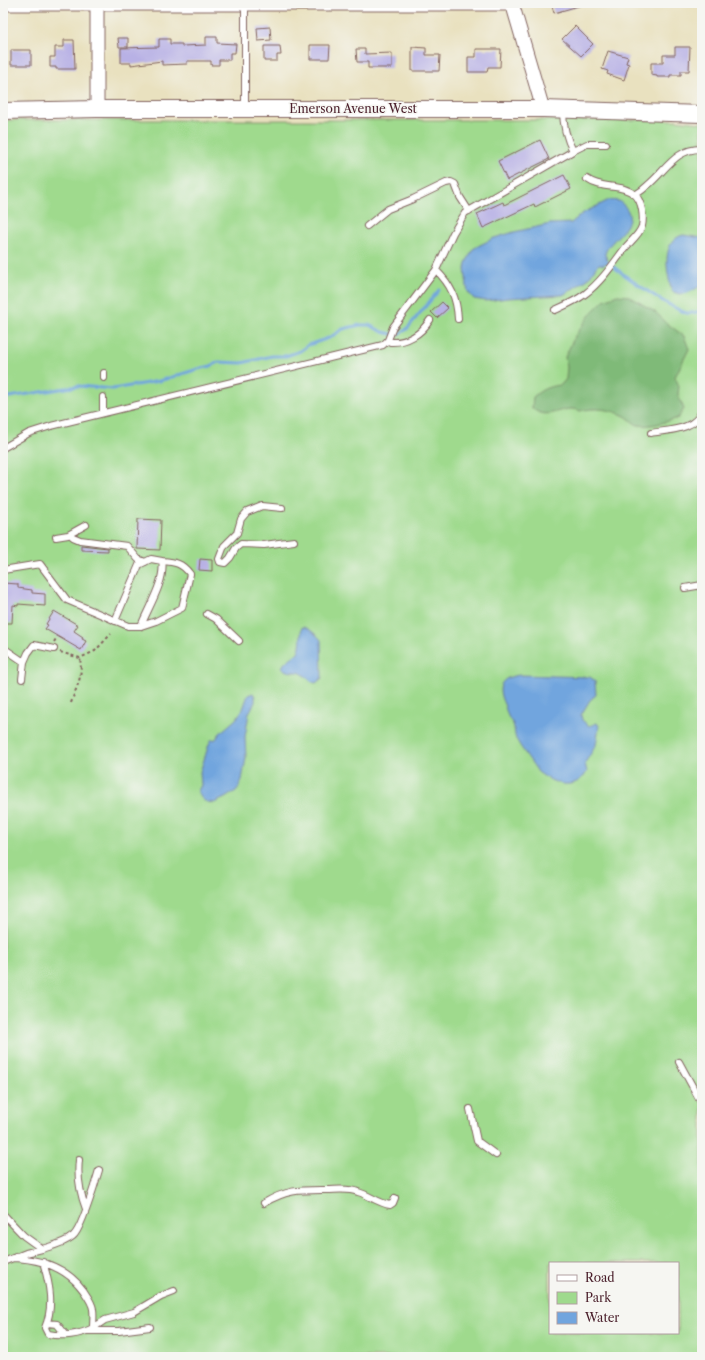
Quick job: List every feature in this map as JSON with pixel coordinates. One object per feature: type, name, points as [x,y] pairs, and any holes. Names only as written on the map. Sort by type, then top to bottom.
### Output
[{"type":"street","points":[[3,4],[512,3],[543,109]]},
{"type":"street","points":[[97,4],[97,109]]},
{"type":"street","name":"Emerson Avenue West","points":[[3,111],[97,109],[543,109],[702,114]]},
{"type":"lane","points":[[245,4],[245,109]]},
{"type":"lane","points":[[563,110],[563,124],[568,142],[574,151]]},
{"type":"lane","points":[[3,448],[29,433],[103,413],[382,345],[388,340],[393,327],[436,270],[453,233],[465,213],[587,144],[606,144]]},
{"type":"lane","points":[[636,195],[648,186],[678,155],[687,151],[702,149]]},
{"type":"lane","points":[[555,310],[571,303],[585,294],[600,280],[642,227],[642,211],[636,195],[622,188],[609,187],[593,183],[587,179]]},
{"type":"lane","points":[[367,226],[388,209],[451,182],[455,184],[460,197],[469,211]]},
{"type":"lane","points":[[436,270],[447,282],[452,291],[457,308],[458,319]]},
{"type":"lane","points":[[388,340],[390,342],[398,343],[405,341],[426,327],[430,320]]},
{"type":"lane","points":[[103,397],[103,413]]},
{"type":"lane","points":[[650,433],[691,424],[698,420],[702,410]]},
{"type":"lane","points":[[236,548],[237,533],[241,519],[251,510],[262,506],[282,508]]},
{"type":"lane","points":[[56,537],[70,534],[86,525]]},
{"type":"lane","points":[[237,533],[224,546],[219,559],[220,562],[225,563],[228,561],[238,545],[245,543],[264,545],[294,541]]},
{"type":"lane","points":[[70,534],[80,540],[127,546],[138,559],[145,562]]},
{"type":"lane","points":[[3,570],[40,564],[67,600],[116,621],[128,626],[141,626],[156,621],[182,608],[190,574],[185,568],[174,562],[151,559],[138,565],[116,621]]},
{"type":"lane","points":[[141,626],[161,579],[163,568],[162,561]]},
{"type":"lane","points":[[685,588],[702,585]]},
{"type":"lane","points":[[207,614],[216,618],[239,641]]},
{"type":"lane","points":[[22,679],[24,662],[34,645],[54,649]]},
{"type":"lane","points":[[3,650],[5,649],[24,662]]},
{"type":"lane","points":[[679,1062],[702,1104]]},
{"type":"lane","points":[[470,1109],[477,1141],[496,1155]]},
{"type":"lane","points":[[79,1160],[78,1173],[81,1195],[86,1209]]},
{"type":"lane","points":[[3,1262],[26,1253],[42,1249],[74,1236],[80,1227],[99,1170]]},
{"type":"lane","points":[[264,1203],[284,1193],[310,1189],[350,1190],[390,1205],[393,1203],[395,1198]]},
{"type":"lane","points":[[3,1214],[24,1236],[42,1249]]},
{"type":"lane","points":[[13,1258],[43,1262],[62,1270],[76,1282],[82,1288],[93,1309],[93,1328]]},
{"type":"lane","points":[[43,1262],[51,1300],[51,1308],[45,1328],[48,1334],[54,1336],[86,1331],[118,1331],[150,1327]]},
{"type":"lane","points":[[86,1331],[105,1320],[134,1312],[161,1296],[174,1291]]},
{"type":"lane","points":[[47,1323],[57,1324],[66,1335]]},
{"type":"path","points":[[57,637],[52,645],[54,649],[80,658],[95,651],[111,634]]},
{"type":"path","points":[[71,703],[80,681],[82,669],[80,658]]},
{"type":"green space","points":[[3,120],[675,120],[702,123],[702,1357],[3,1357]]},
{"type":"green space","points":[[617,295],[629,296],[655,312],[684,336],[689,349],[675,377],[679,386],[678,395],[684,409],[678,418],[658,424],[638,425],[627,417],[603,409],[580,411],[568,409],[544,414],[532,408],[533,397],[546,388],[561,385],[566,379],[567,367],[565,357],[575,336],[592,312],[604,300]]},
{"type":"water","points":[[609,200],[619,201],[627,209],[629,216],[628,223],[624,230],[607,249],[605,255],[608,260],[604,265],[599,264],[588,279],[563,295],[508,298],[486,301],[474,299],[468,292],[465,269],[466,263],[473,249],[494,238],[514,232],[550,224],[571,223],[583,213]]},
{"type":"water","points":[[683,235],[702,238],[702,285],[687,293],[680,294],[672,291],[668,276],[667,259],[671,244],[676,238]]},
{"type":"water","points":[[302,627],[310,630],[321,640],[322,678],[316,683],[301,673],[284,670],[282,668],[287,661],[298,652]]},
{"type":"water","points":[[520,675],[590,677],[595,681],[596,695],[590,700],[581,715],[582,720],[589,726],[597,723],[599,726],[596,745],[585,763],[587,772],[576,782],[570,784],[557,783],[538,772],[516,739],[514,726],[508,717],[500,693],[500,688],[504,681],[508,678]]},
{"type":"water","points":[[253,693],[255,702],[249,713],[245,737],[246,758],[242,780],[236,791],[225,798],[214,803],[207,802],[203,800],[198,791],[201,785],[200,772],[209,744],[211,740],[216,739],[220,733],[236,719],[243,709],[248,695]]},
{"type":"building","points":[[551,3],[582,3],[582,5],[554,13]]},
{"type":"building","points":[[575,26],[593,44],[581,56],[562,39]]},
{"type":"building","points":[[270,27],[271,40],[258,41],[257,28]]},
{"type":"building","points":[[206,37],[217,37],[217,43],[236,44],[235,53],[230,53],[230,60],[219,60],[219,65],[211,65],[211,61],[187,61],[187,64],[162,65],[162,61],[131,65],[131,63],[121,63],[121,48],[159,47],[159,39],[170,39],[170,44],[182,44],[182,46],[206,45]]},
{"type":"building","points":[[118,38],[128,38],[128,47],[119,47]]},
{"type":"building","points":[[64,40],[74,40],[75,69],[56,69],[56,67],[50,67],[50,57],[55,57],[55,47],[64,47]]},
{"type":"building","points":[[310,45],[330,45],[329,59],[310,59]]},
{"type":"building","points":[[264,46],[280,46],[281,55],[277,55],[277,61],[264,61]]},
{"type":"building","points":[[412,47],[426,48],[426,55],[440,55],[439,71],[412,71]]},
{"type":"building","points":[[675,47],[690,47],[689,71],[681,71],[681,75],[670,75],[670,77],[657,77],[651,75],[651,63],[663,63],[663,55],[675,55]]},
{"type":"building","points":[[356,49],[365,49],[365,54],[392,53],[392,68],[368,68],[368,62],[357,62]]},
{"type":"building","points":[[476,49],[501,49],[500,67],[488,67],[487,72],[468,72],[468,57],[476,57]]},
{"type":"building","points":[[11,50],[31,50],[31,65],[11,65]]},
{"type":"building","points":[[608,51],[628,57],[626,63],[629,64],[624,80],[607,74],[608,71],[602,69]]},
{"type":"building","points":[[540,140],[549,159],[507,180],[498,161]]},
{"type":"building","points":[[564,175],[571,189],[535,207],[534,204],[483,228],[477,214],[503,202],[504,205]]},
{"type":"building","points":[[442,302],[448,308],[437,318],[431,312]]},
{"type":"building","points":[[138,519],[161,520],[160,550],[137,549]]},
{"type":"building","points":[[81,545],[108,548],[108,551],[81,550]]},
{"type":"building","points":[[200,559],[212,560],[212,571],[199,570]]},
{"type":"building","points":[[3,583],[18,584],[18,588],[32,590],[32,593],[45,594],[45,606],[13,605],[12,623],[3,623]]},
{"type":"building","points":[[54,611],[78,625],[74,631],[86,641],[81,650],[45,629],[48,625],[46,624]]},
{"type":"waterway","points":[[604,260],[651,294],[677,309],[689,313],[695,313],[702,310]]},
{"type":"waterway","points":[[3,398],[79,386],[113,389],[159,381],[211,366],[218,362],[242,363],[272,356],[286,356],[300,351],[308,345],[329,338],[343,329],[360,325],[369,325],[383,332],[396,335],[406,330],[439,290]]}]
